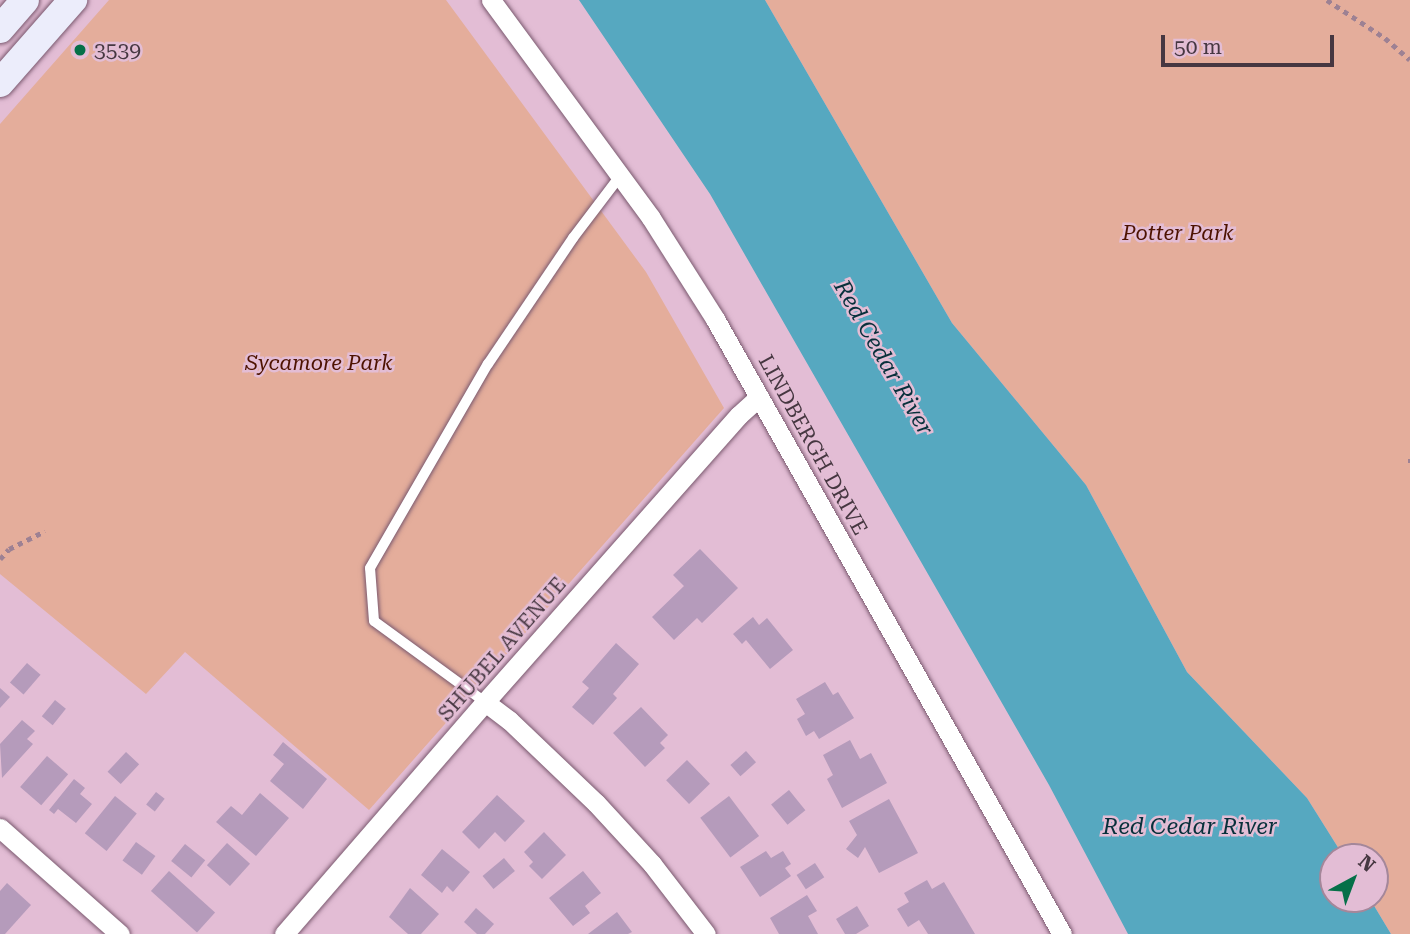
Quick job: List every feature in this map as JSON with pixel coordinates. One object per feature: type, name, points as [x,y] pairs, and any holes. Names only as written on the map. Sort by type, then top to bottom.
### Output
[{"type":"main road","points":[[0,29],[25,0]]},
{"type":"main road","points":[[0,83],[73,0]]},
{"type":"street","name":"LINDBERGH DRIVE","points":[[491,0],[621,176],[715,319],[1062,934]]},
{"type":"street","name":"SHUBEL AVENUE","points":[[284,934],[485,702],[740,415],[759,397]]},
{"type":"street","points":[[485,702],[509,720],[596,803],[652,864],[705,934]]},
{"type":"street","points":[[0,828],[120,934]]},
{"type":"lane","points":[[485,702],[374,621],[370,568],[488,364],[573,238],[621,176]]},
{"type":"path","points":[[1327,0],[1385,38],[1410,60]]},
{"type":"path","points":[[0,559],[9,549],[45,531]]},
{"type":"green space","name":"Sycamore Park","points":[[109,0],[446,0],[646,272],[724,408],[369,810],[185,652],[146,694],[0,574],[0,124]]},
{"type":"green space","name":"Potter Park","points":[[765,0],[1410,0],[1410,934],[1391,934],[1378,913],[1389,913],[1389,843],[1335,843],[1307,798],[1187,672],[1086,485],[952,323]]},
{"type":"water","name":"Red Cedar River","points":[[579,0],[765,0],[952,323],[1086,485],[1187,672],[1307,798],[1335,843],[1319,843],[1319,913],[1378,913],[1391,934],[1128,934],[1049,785],[710,194]]},
{"type":"building","points":[[700,549],[738,588],[702,623],[697,618],[674,640],[652,617],[684,586],[673,575]]},
{"type":"building","points":[[753,617],[759,625],[767,618],[793,650],[770,669],[746,640],[742,644],[733,634]]},
{"type":"building","points":[[616,643],[639,664],[613,694],[617,698],[593,725],[572,707],[589,688],[582,682]]},
{"type":"building","points":[[27,663],[41,675],[24,694],[10,683]]},
{"type":"building","points":[[825,682],[833,695],[838,692],[854,718],[819,739],[814,731],[806,736],[797,719],[805,714],[796,699]]},
{"type":"building","points":[[0,688],[10,697],[0,708]]},
{"type":"building","points":[[55,700],[66,709],[53,725],[42,716]]},
{"type":"building","points":[[641,707],[668,735],[660,743],[665,748],[645,767],[613,733]]},
{"type":"building","points":[[22,720],[35,731],[27,739],[33,744],[2,778],[0,744]]},
{"type":"building","points":[[850,740],[860,759],[871,753],[887,783],[842,808],[827,779],[833,775],[823,755]]},
{"type":"building","points":[[283,742],[327,779],[303,809],[270,781],[284,764],[273,755]]},
{"type":"building","points":[[746,751],[756,762],[740,776],[730,765]]},
{"type":"building","points":[[126,752],[139,764],[121,784],[108,772]]},
{"type":"building","points":[[47,756],[68,774],[41,805],[20,787]]},
{"type":"building","points":[[687,760],[710,784],[689,804],[666,780]]},
{"type":"building","points":[[74,779],[85,788],[80,794],[92,804],[76,823],[58,809],[54,814],[49,810]]},
{"type":"building","points":[[789,790],[805,810],[787,825],[771,804]]},
{"type":"building","points":[[156,792],[165,799],[155,811],[146,805]]},
{"type":"building","points":[[260,793],[289,818],[256,856],[216,822],[231,806],[242,815]]},
{"type":"building","points":[[497,795],[525,821],[505,842],[495,832],[479,849],[462,832]]},
{"type":"building","points":[[115,796],[137,814],[107,851],[85,833]]},
{"type":"building","points":[[729,796],[759,836],[730,858],[700,818]]},
{"type":"building","points":[[889,799],[918,853],[879,873],[865,847],[858,858],[846,849],[857,835],[849,821]]},
{"type":"building","points":[[544,832],[566,855],[542,879],[529,866],[533,862],[524,852]]},
{"type":"building","points":[[136,842],[155,856],[142,875],[122,861]]},
{"type":"building","points":[[227,843],[250,864],[230,886],[207,865]]},
{"type":"building","points":[[185,844],[205,860],[191,877],[171,861]]},
{"type":"building","points":[[442,849],[470,872],[453,892],[447,886],[442,893],[421,875]]},
{"type":"building","points":[[766,851],[771,858],[783,851],[791,864],[785,868],[791,876],[760,897],[740,867]]},
{"type":"building","points":[[504,858],[515,871],[493,889],[483,876]]},
{"type":"building","points":[[815,863],[824,877],[806,889],[797,875]]},
{"type":"building","points":[[169,871],[215,912],[197,933],[151,891]]},
{"type":"building","points":[[583,871],[601,893],[585,906],[590,913],[573,926],[549,898]]},
{"type":"building","points":[[927,880],[932,889],[944,882],[975,934],[928,934],[919,920],[908,927],[897,909],[909,902],[904,893]]},
{"type":"building","points":[[7,883],[31,905],[5,934],[0,934],[0,891]]},
{"type":"building","points":[[410,888],[439,914],[421,934],[408,934],[389,917]]},
{"type":"building","points":[[807,895],[817,911],[808,916],[818,934],[779,934],[770,918]]},
{"type":"building","points":[[857,906],[869,926],[856,934],[845,934],[836,919]]},
{"type":"building","points":[[476,908],[494,924],[485,934],[477,934],[464,922]]},
{"type":"building","points":[[617,912],[632,932],[588,934]]},
{"type":"place","name":"3539","points":[[80,50]]}]
